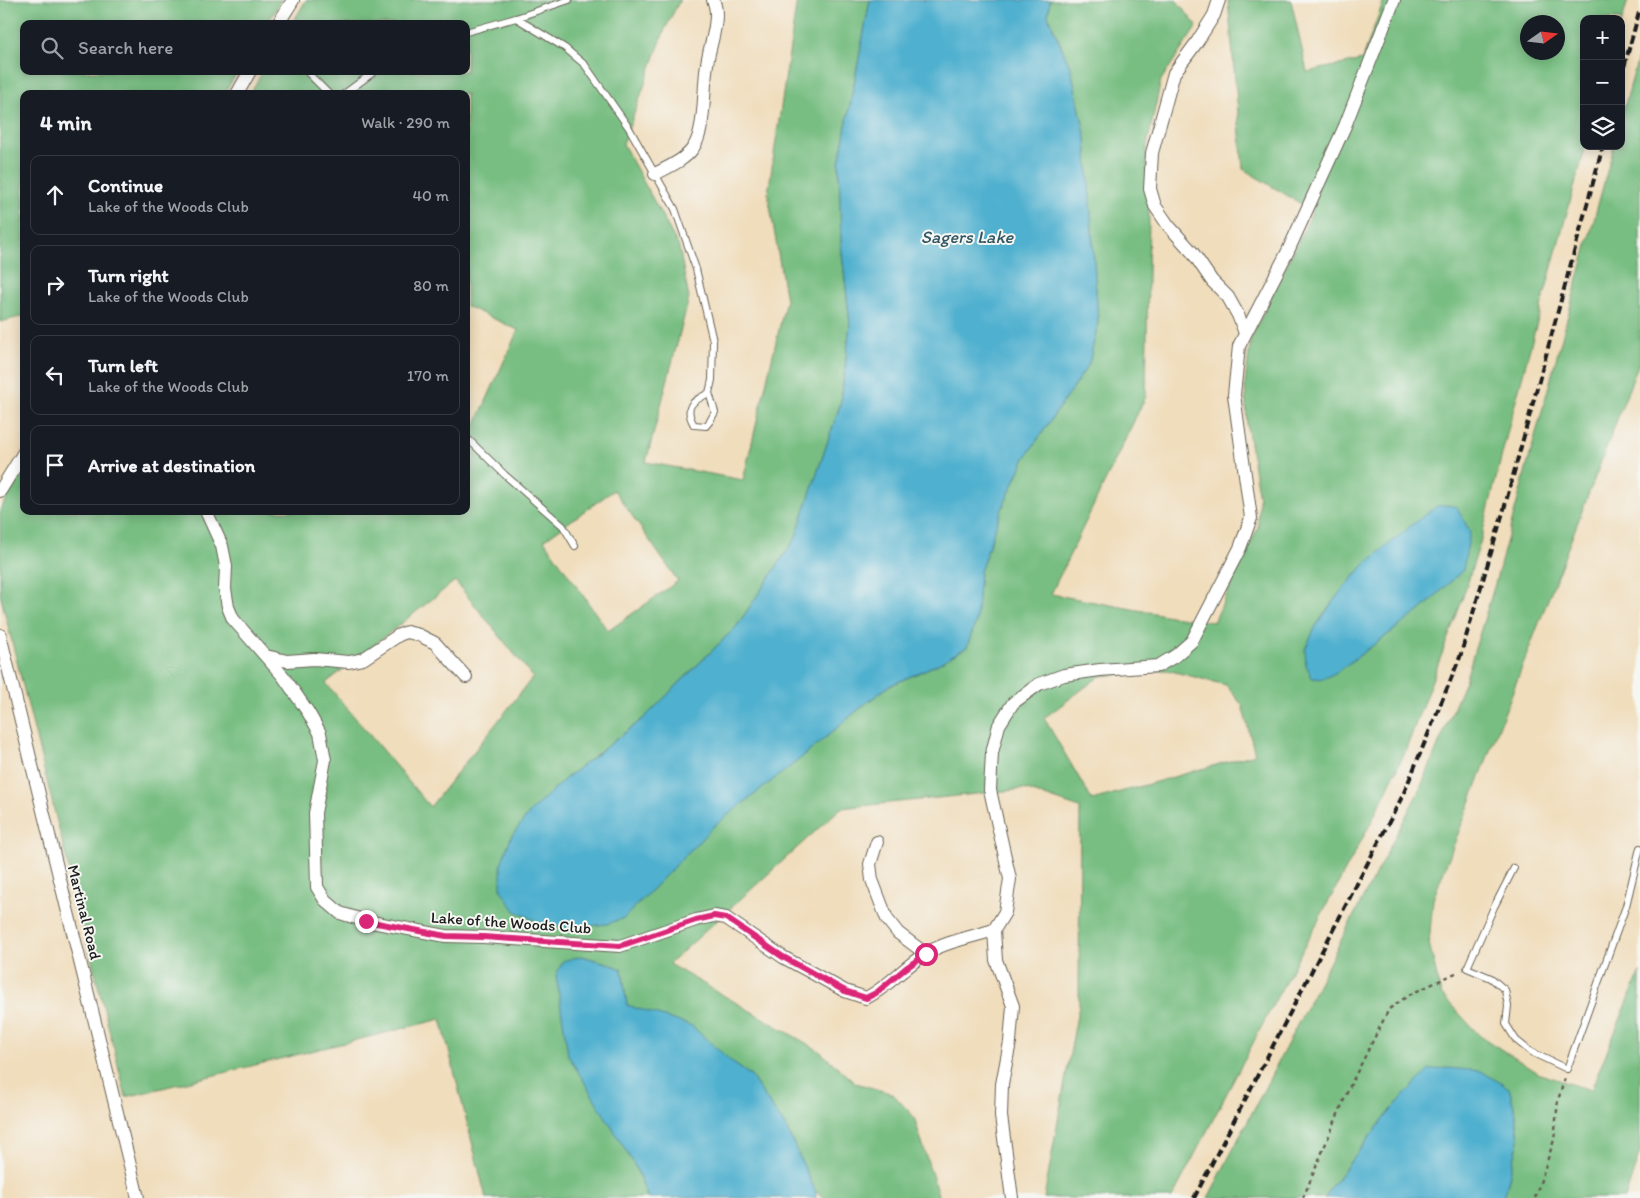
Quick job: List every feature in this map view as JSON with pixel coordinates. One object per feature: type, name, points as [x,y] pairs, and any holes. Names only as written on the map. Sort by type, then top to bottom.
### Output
[{"type":"street","points":[[280,20],[293,0]]},
{"type":"street","points":[[655,174],[684,158],[693,149],[700,136],[707,63],[715,31],[715,3],[712,0]]},
{"type":"street","points":[[1218,0],[1214,15],[1198,42],[1174,73],[1152,153],[1150,189],[1155,206],[1168,225],[1193,253],[1212,281],[1228,297],[1245,333]]},
{"type":"street","points":[[1012,1198],[1001,1116],[1002,1084],[1010,1042],[1013,1006],[996,960],[994,930],[1005,912],[1010,879],[990,790],[992,753],[999,725],[1013,703],[1039,684],[1064,675],[1100,670],[1158,666],[1175,656],[1192,641],[1240,548],[1251,518],[1234,395],[1239,346],[1288,251],[1344,126],[1394,0]]},
{"type":"street","points":[[238,90],[248,75]]},
{"type":"street","points":[[0,491],[20,458]]},
{"type":"street","name":"Lake of the Woods Club","points":[[208,515],[222,546],[226,566],[225,589],[228,607],[234,620],[283,676],[320,733],[325,760],[315,813],[317,887],[325,900],[340,913],[366,921],[446,936],[620,946],[696,920],[714,916],[726,918],[783,957],[845,991],[866,998],[876,993],[926,954],[994,930]]},
{"type":"street","points":[[266,656],[287,661],[314,658],[349,662],[363,659],[399,635],[407,632],[419,635],[435,643],[466,677]]},
{"type":"street","name":"Martinal Road","points":[[0,634],[138,1198]]},
{"type":"street","points":[[877,842],[870,864],[872,880],[887,919],[898,933],[926,954]]},
{"type":"lane","points":[[470,31],[569,0]]},
{"type":"lane","points":[[516,18],[565,48],[585,65],[629,128],[675,209],[696,269],[713,341],[712,380],[709,393],[714,412],[706,426],[694,425],[690,417],[689,408],[695,400],[709,393]]},
{"type":"lane","points":[[310,75],[325,90]]},
{"type":"lane","points":[[349,90],[370,75]]},
{"type":"lane","points":[[470,441],[504,475],[563,526],[575,546]]},
{"type":"lane","points":[[1514,868],[1494,907],[1467,968],[1491,978],[1505,990],[1508,1006],[1506,1024],[1516,1040],[1531,1052],[1568,1069],[1626,906],[1640,848]]},
{"type":"path","points":[[1303,1198],[1349,1088],[1389,1009],[1409,995],[1467,968]]},
{"type":"path","points":[[1535,1198],[1554,1140],[1558,1100],[1568,1069]]},
{"type":"green space","points":[[0,0],[282,0],[270,20],[20,20],[20,75],[236,75],[226,90],[20,90],[20,317],[0,322]]},
{"type":"green space","points":[[306,0],[680,0],[665,29],[623,144],[679,247],[689,298],[646,462],[743,480],[786,300],[768,194],[797,0],[870,0],[839,163],[841,244],[850,324],[841,402],[795,539],[737,626],[644,718],[566,778],[531,811],[511,837],[624,918],[713,826],[805,755],[865,704],[889,686],[938,664],[967,647],[976,621],[980,572],[1001,511],[1025,458],[1089,364],[1098,323],[1086,138],[1071,69],[1048,16],[1050,0],[1176,0],[1197,26],[1161,80],[1146,150],[1149,214],[1146,396],[1051,594],[1181,618],[1214,622],[1258,527],[1259,499],[1247,425],[1245,383],[1251,338],[1313,211],[1243,169],[1228,0],[1291,0],[1307,72],[1362,60],[1384,0],[1628,0],[1624,15],[1580,15],[1580,150],[1585,150],[1509,426],[1480,543],[1460,606],[1405,752],[1373,819],[1172,1198],[1044,1198],[1079,1004],[1080,808],[1024,789],[841,808],[669,964],[818,1050],[856,1083],[893,1094],[914,1117],[939,1198],[824,1198],[816,1192],[785,1126],[750,1075],[733,1063],[627,1005],[622,969],[581,956],[635,1166],[648,1198],[486,1198],[441,1019],[126,1097],[0,594],[0,510],[20,477],[20,515],[470,515],[470,426],[474,428],[518,330],[470,308],[470,90],[252,90],[261,75],[470,75],[470,20],[294,20]],"holes":[[[614,490],[678,581],[608,631],[544,540]],[[1364,565],[1463,570],[1421,610],[1337,672],[1316,626],[1337,596]],[[455,581],[533,677],[430,807],[326,683]],[[1167,670],[1226,685],[1242,705],[1255,754],[1092,800],[1044,718],[1100,676]]]},
{"type":"green space","points":[[1640,51],[1640,360],[1433,899],[1429,943],[1441,994],[1480,1036],[1540,1074],[1591,1090],[1640,972],[1640,1152],[1625,1198],[1504,1198],[1519,1139],[1516,1115],[1509,1088],[1429,1070],[1378,1127],[1331,1187],[1325,1198],[1208,1198],[1420,789],[1465,681],[1495,584],[1613,150],[1625,150],[1625,105]]},
{"type":"water","name":"Sagers Lake","points":[[870,0],[1050,0],[1048,16],[1071,69],[1086,138],[1098,322],[1089,364],[1025,458],[1001,511],[980,572],[976,621],[967,647],[938,664],[889,686],[865,704],[805,755],[714,826],[624,918],[607,924],[571,928],[541,923],[515,911],[501,890],[501,864],[511,837],[531,811],[566,778],[644,718],[737,626],[795,539],[841,402],[850,324],[841,244],[839,163]]},
{"type":"water","points":[[1448,505],[1457,507],[1470,532],[1463,570],[1421,610],[1337,672],[1323,679],[1312,678],[1306,665],[1305,649],[1316,626],[1337,596],[1364,565],[1413,524],[1437,506]]},
{"type":"water","points":[[581,956],[622,969],[627,1005],[692,1026],[733,1063],[750,1075],[785,1126],[816,1192],[816,1198],[648,1198],[635,1166],[568,1055],[556,975],[563,961]]},
{"type":"water","points":[[1447,1068],[1481,1071],[1509,1088],[1516,1115],[1519,1139],[1504,1198],[1325,1198],[1331,1187],[1378,1126],[1406,1093],[1429,1070]]},
{"type":"railway","points":[[1625,63],[1640,9]]},
{"type":"railway","points":[[1194,1198],[1403,795],[1460,657],[1504,509],[1602,150]]},
{"type":"route","points":[[366,921],[446,936],[620,946],[696,920],[714,916],[726,918],[783,957],[845,991],[866,998],[876,993],[926,954]]}]
